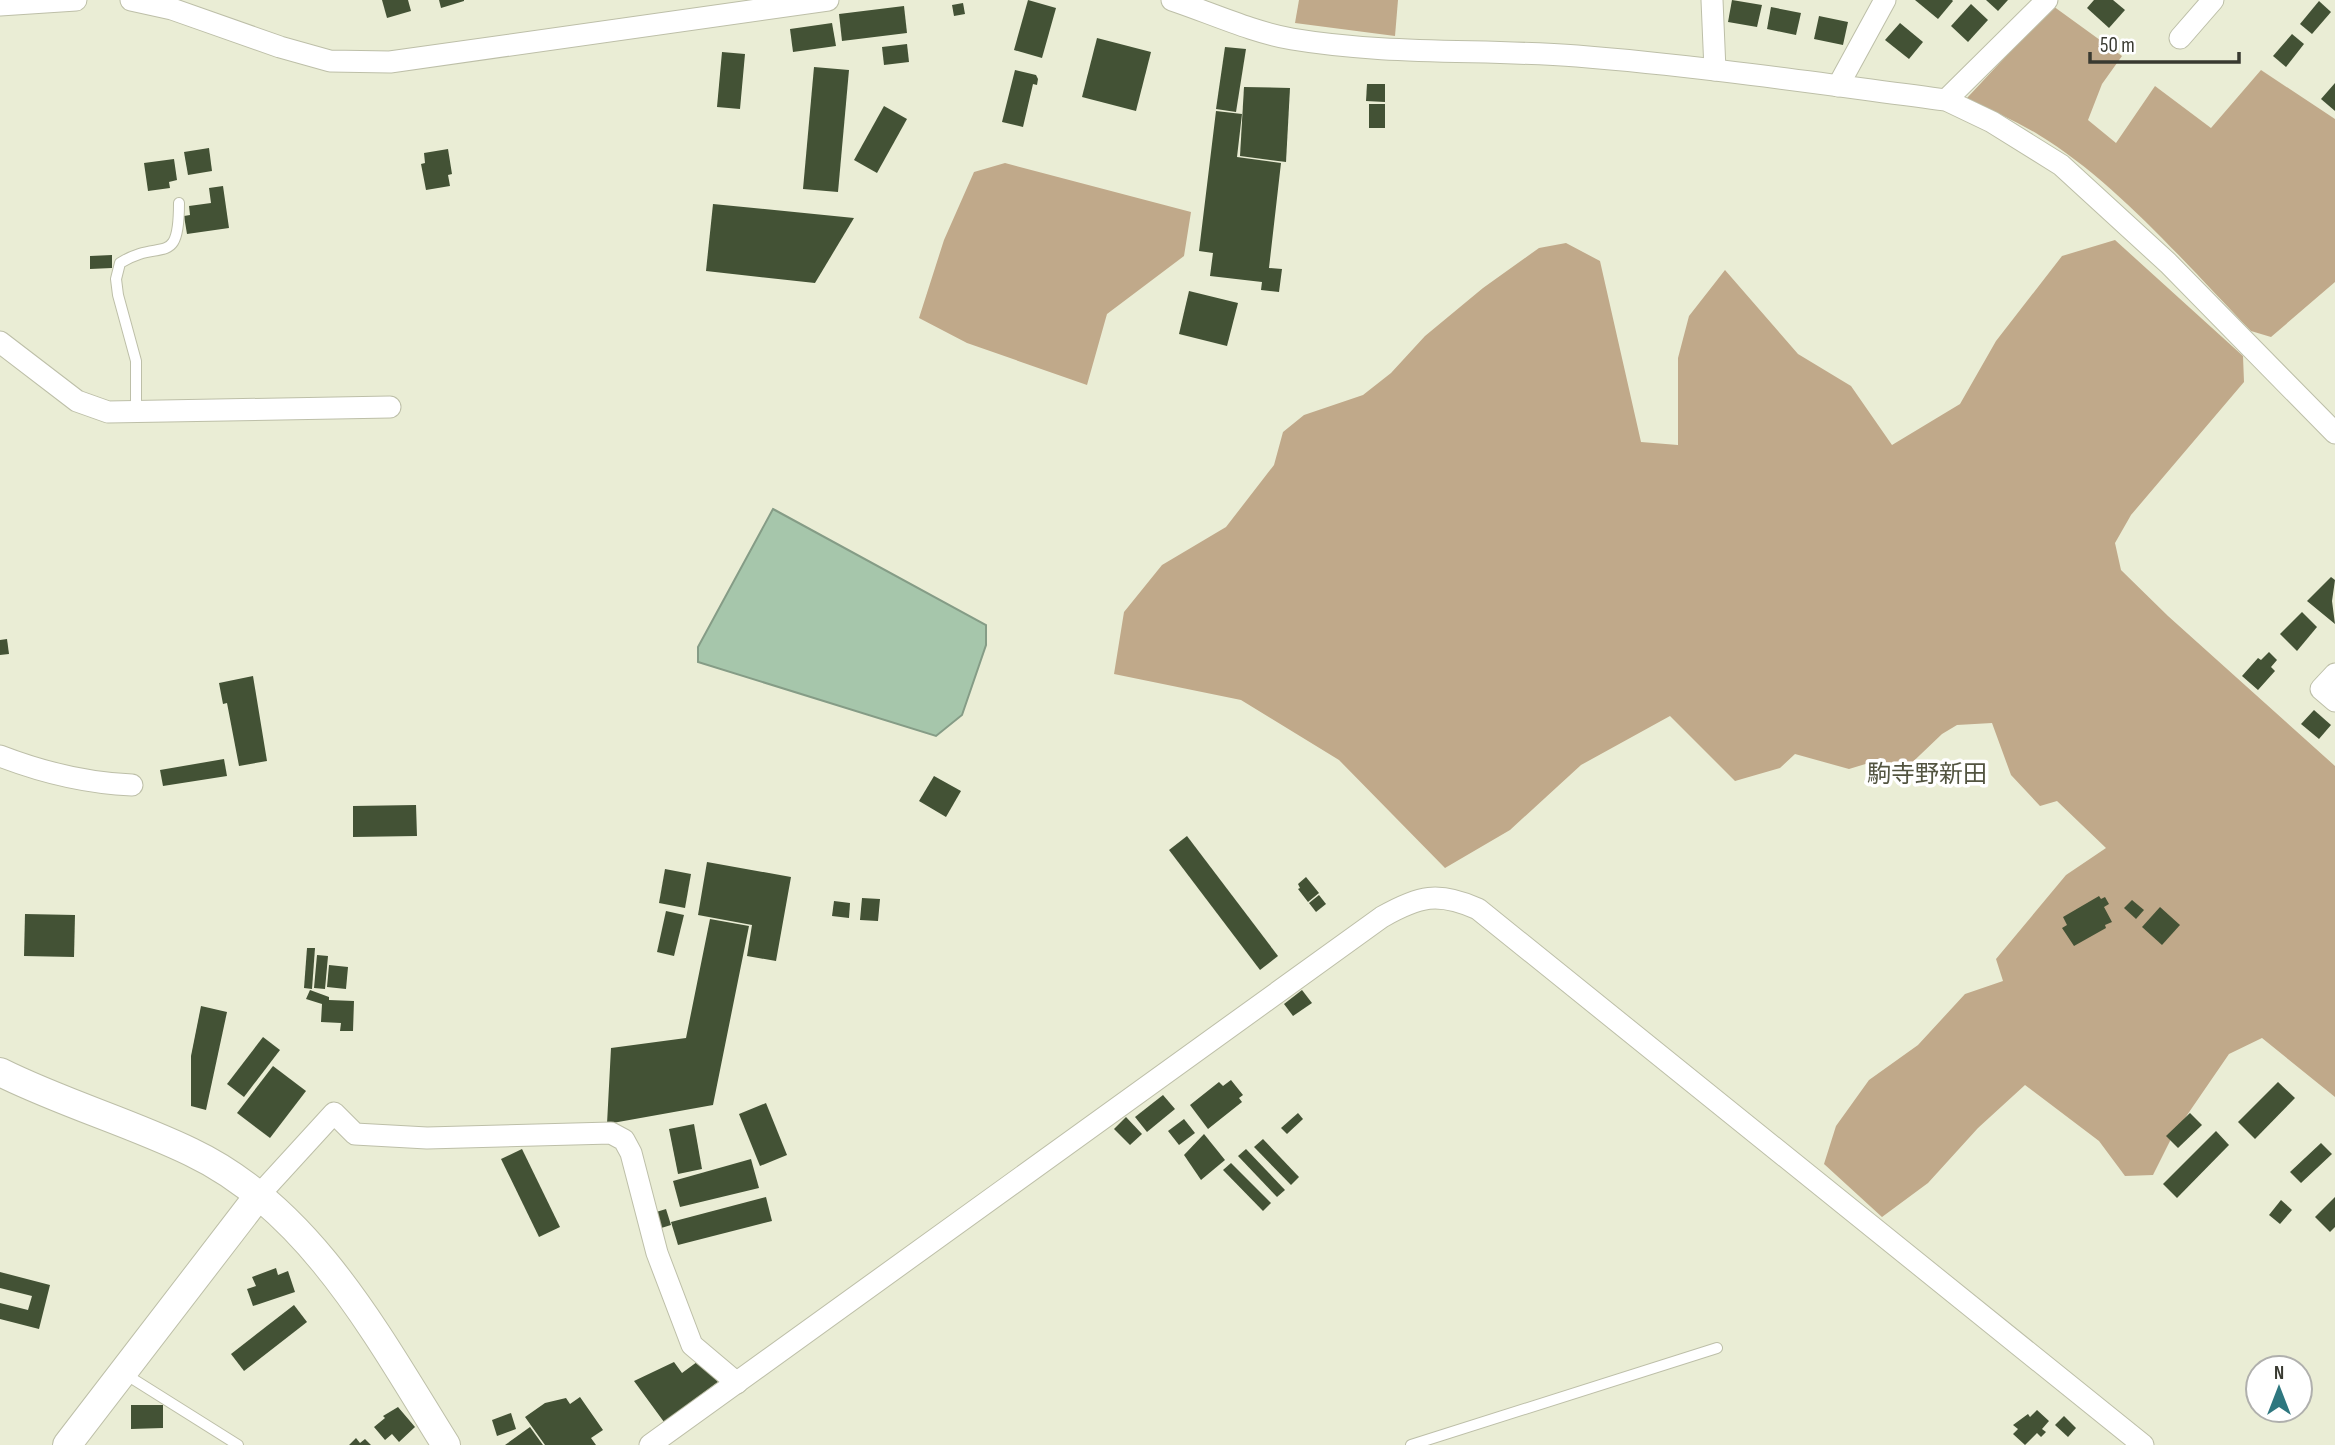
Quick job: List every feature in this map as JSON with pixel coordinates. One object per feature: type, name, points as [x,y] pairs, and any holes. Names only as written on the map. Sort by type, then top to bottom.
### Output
[{"type":"street","points":[[8,3],[76,0]]},
{"type":"street","points":[[131,0],[172,9],[279,47],[330,61],[390,62],[828,0]]},
{"type":"street","points":[[1171,0],[1289,39],[1332,45],[1379,50],[1506,50],[1715,70],[1946,100],[1992,122],[2062,165],[2168,263],[2335,433]]},
{"type":"street","points":[[1712,0],[1715,70]]},
{"type":"street","points":[[1838,86],[1885,0]]},
{"type":"street","points":[[1946,100],[2047,0]]},
{"type":"street","points":[[2180,38],[2213,0]]},
{"type":"street","points":[[0,342],[77,401],[108,412],[390,407]]},
{"type":"street","points":[[2335,674],[2321,689],[2335,701]]},
{"type":"street","points":[[0,756],[41,772],[93,784],[132,785]]},
{"type":"street","points":[[650,1445],[1382,917],[1422,898],[1441,897],[1459,900],[1478,909],[2143,1445]]},
{"type":"street","points":[[0,1072],[193,1153],[259,1195],[325,1262],[446,1445]]},
{"type":"street","points":[[68,1445],[259,1195],[334,1113],[355,1134],[427,1138],[611,1133],[624,1140],[631,1153],[657,1253],[692,1345],[737,1383]]},
{"type":"lane","points":[[136,412],[136,360],[116,279],[120,262],[131,256],[168,249],[176,241],[179,203]]},
{"type":"lane","points":[[1411,1445],[1717,1348]]},
{"type":"lane","points":[[123,1372],[238,1445]]},
{"type":"shaded area","points":[[1299,0],[1398,0],[1395,36],[1295,23]]},
{"type":"shaded area","points":[[2053,6],[2122,56],[2102,84],[2088,120],[2116,143],[2155,86],[2211,128],[2261,70],[2335,119],[2335,282],[2271,337],[2251,331],[2150,226],[2095,176],[2039,135],[1967,98]]},
{"type":"shaded area","points":[[1005,163],[1191,212],[1184,256],[1107,314],[1087,385],[967,343],[919,318],[944,240],[974,172]]},
{"type":"shaded area","points":[[2115,240],[2243,356],[2244,382],[2131,515],[2115,543],[2121,570],[2168,616],[2335,766],[2335,1097],[2262,1038],[2229,1054],[2172,1137],[2153,1175],[2125,1176],[2099,1141],[2025,1085],[1978,1128],[1928,1183],[1882,1217],[1824,1164],[1836,1126],[1869,1080],[1918,1045],[1965,994],[2003,981],[1996,959],[2066,875],[2106,848],[2057,801],[2040,806],[2011,775],[1992,723],[1957,725],[1942,734],[1898,776],[1882,759],[1849,769],[1795,754],[1780,768],[1735,781],[1670,716],[1581,765],[1510,830],[1445,868],[1339,760],[1241,700],[1114,674],[1124,612],[1162,565],[1226,527],[1274,465],[1283,432],[1304,415],[1363,395],[1391,373],[1425,336],[1483,288],[1539,248],[1566,243],[1600,261],[1641,442],[1678,445],[1678,358],[1689,316],[1725,270],[1798,354],[1851,386],[1892,445],[1960,404],[1996,341],[2062,256]]},
{"type":"shaded area","points":[[773,509],[986,625],[986,645],[962,715],[936,736],[698,662],[698,647]]},
{"type":"building","points":[[382,0],[408,0],[411,11],[387,18]]},
{"type":"building","points":[[439,0],[464,0],[464,1],[441,8]]},
{"type":"building","points":[[1028,0],[1056,8],[1042,58],[1014,50]]},
{"type":"building","points":[[1732,0],[1762,5],[1757,27],[1728,22]]},
{"type":"building","points":[[1915,0],[1952,0],[1953,1],[1938,19]]},
{"type":"building","points":[[1986,0],[2008,0],[1998,11]]},
{"type":"building","points":[[2094,0],[2113,0],[2125,10],[2109,28],[2087,8]]},
{"type":"building","points":[[2319,1],[2331,12],[2312,34],[2300,24]]},
{"type":"building","points":[[963,3],[965,14],[954,16],[952,5]]},
{"type":"building","points":[[1971,4],[1988,20],[1968,42],[1951,26]]},
{"type":"building","points":[[904,6],[907,33],[842,41],[839,14]]},
{"type":"building","points":[[1771,7],[1801,13],[1796,35],[1767,29]]},
{"type":"building","points":[[1819,16],[1848,22],[1843,45],[1814,39]]},
{"type":"building","points":[[832,23],[836,46],[793,52],[790,29]]},
{"type":"building","points":[[1900,23],[1923,42],[1909,59],[1885,40]]},
{"type":"building","points":[[2292,34],[2304,44],[2286,67],[2273,56]]},
{"type":"building","points":[[1097,38],[1151,52],[1136,111],[1082,97]]},
{"type":"building","points":[[907,44],[909,62],[884,65],[882,47]]},
{"type":"building","points":[[1225,47],[1246,49],[1236,112],[1216,109]]},
{"type":"building","points":[[722,52],[745,54],[740,109],[717,107]]},
{"type":"building","points":[[814,67],[849,70],[838,192],[803,189]]},
{"type":"building","points":[[1015,70],[1036,75],[1038,79],[1037,85],[1033,84],[1023,127],[1002,122]]},
{"type":"building","points":[[2335,83],[2335,111],[2321,99]]},
{"type":"building","points":[[1367,84],[1385,84],[1385,102],[1366,101]]},
{"type":"building","points":[[1244,87],[1290,88],[1286,162],[1240,156]]},
{"type":"building","points":[[1369,104],[1385,104],[1385,128],[1369,128]]},
{"type":"building","points":[[884,106],[907,119],[877,173],[854,160]]},
{"type":"building","points":[[1216,111],[1242,114],[1237,157],[1281,163],[1269,268],[1282,269],[1279,292],[1261,290],[1262,282],[1210,276],[1213,253],[1199,251]]},
{"type":"building","points":[[209,148],[212,171],[188,175],[184,152]]},
{"type":"building","points":[[448,149],[452,174],[448,175],[450,186],[426,190],[421,164],[425,163],[424,153]]},
{"type":"building","points":[[174,159],[177,180],[169,182],[170,188],[148,191],[144,163]]},
{"type":"building","points":[[223,186],[229,228],[187,234],[184,216],[190,215],[189,206],[211,203],[209,188]]},
{"type":"building","points":[[713,204],[854,218],[815,283],[706,271]]},
{"type":"building","points":[[112,255],[112,268],[90,269],[90,256]]},
{"type":"building","points":[[1189,291],[1238,303],[1227,346],[1179,334]]},
{"type":"building","points":[[2331,577],[2335,580],[2332,601],[2335,624],[2307,601]]},
{"type":"building","points":[[2302,612],[2317,627],[2297,651],[2280,634]]},
{"type":"building","points":[[7,639],[9,654],[0,655],[0,640]]},
{"type":"building","points":[[2269,652],[2277,660],[2271,667],[2275,671],[2258,690],[2242,676],[2258,658],[2261,660]]},
{"type":"building","points":[[253,676],[267,761],[239,766],[227,703],[223,704],[219,683]]},
{"type":"building","points":[[2314,710],[2331,725],[2319,739],[2301,724]]},
{"type":"building","points":[[224,759],[227,776],[163,786],[160,770]]},
{"type":"building","points":[[934,776],[961,791],[946,817],[919,801]]},
{"type":"building","points":[[416,805],[417,836],[353,837],[353,806]]},
{"type":"building","points":[[1187,836],[1278,956],[1260,970],[1169,850]]},
{"type":"building","points":[[707,862],[791,877],[776,961],[747,956],[752,925],[698,915]]},
{"type":"building","points":[[665,869],[691,874],[685,908],[659,903]]},
{"type":"building","points":[[1306,877],[1319,893],[1308,902],[1298,889],[1298,884]]},
{"type":"building","points":[[1319,895],[1326,904],[1316,912],[1309,903]]},
{"type":"building","points":[[2099,896],[2101,899],[2105,897],[2109,904],[2104,907],[2112,922],[2074,946],[2062,928],[2067,925],[2063,917]]},
{"type":"building","points":[[862,898],[880,899],[878,921],[860,920]]},
{"type":"building","points":[[2132,900],[2144,910],[2136,919],[2124,908]]},
{"type":"building","points":[[834,901],[850,903],[849,918],[832,916]]},
{"type":"building","points":[[2160,907],[2180,925],[2162,945],[2142,927]]},
{"type":"building","points":[[666,911],[684,915],[674,956],[657,952]]},
{"type":"building","points":[[25,914],[75,915],[74,957],[24,956]]},
{"type":"building","points":[[710,919],[749,926],[713,1105],[607,1124],[611,1048],[686,1038]]},
{"type":"building","points":[[307,948],[315,948],[312,989],[304,988]]},
{"type":"building","points":[[317,955],[328,956],[325,989],[314,988]]},
{"type":"building","points":[[329,965],[348,967],[346,989],[327,987]]},
{"type":"building","points":[[310,990],[329,997],[329,1000],[354,1001],[353,1031],[340,1031],[341,1023],[321,1022],[322,1004],[306,999]]},
{"type":"building","points":[[1302,990],[1312,1003],[1293,1016],[1284,1004]]},
{"type":"building","points":[[201,1006],[227,1012],[206,1110],[191,1106],[191,1056]]},
{"type":"building","points":[[263,1037],[280,1050],[244,1097],[227,1084]]},
{"type":"building","points":[[273,1066],[306,1091],[270,1138],[237,1113]]},
{"type":"building","points":[[1231,1080],[1243,1095],[1239,1098],[1242,1102],[1208,1129],[1190,1105],[1219,1082],[1223,1086]]},
{"type":"building","points":[[2278,1082],[2295,1098],[2255,1139],[2238,1122]]},
{"type":"building","points":[[1163,1095],[1175,1109],[1147,1132],[1135,1117]]},
{"type":"building","points":[[766,1103],[787,1155],[760,1166],[739,1114]]},
{"type":"building","points":[[1298,1113],[1303,1119],[1287,1134],[1281,1128]]},
{"type":"building","points":[[2190,1113],[2202,1125],[2178,1148],[2166,1136]]},
{"type":"building","points":[[1126,1117],[1142,1134],[1130,1145],[1114,1129]]},
{"type":"building","points":[[1184,1119],[1195,1133],[1179,1145],[1168,1131]]},
{"type":"building","points":[[694,1124],[702,1169],[678,1174],[669,1129]]},
{"type":"building","points":[[2216,1131],[2229,1145],[2177,1198],[2163,1184]]},
{"type":"building","points":[[1204,1134],[1225,1160],[1201,1180],[1184,1155]]},
{"type":"building","points":[[1263,1139],[1299,1177],[1291,1185],[1254,1147]]},
{"type":"building","points":[[2321,1143],[2332,1154],[2301,1183],[2290,1172]]},
{"type":"building","points":[[522,1149],[560,1227],[539,1237],[501,1159]]},
{"type":"building","points":[[1246,1149],[1285,1190],[1277,1197],[1238,1156]]},
{"type":"building","points":[[751,1159],[759,1188],[680,1207],[673,1181]]},
{"type":"building","points":[[1231,1163],[1271,1203],[1263,1211],[1223,1170]]},
{"type":"building","points":[[766,1197],[772,1221],[678,1245],[671,1222]]},
{"type":"building","points":[[2335,1197],[2335,1227],[2330,1232],[2315,1217]]},
{"type":"building","points":[[2281,1200],[2292,1210],[2280,1224],[2269,1215]]},
{"type":"building","points":[[666,1209],[671,1225],[658,1229],[653,1213]]},
{"type":"building","points":[[276,1268],[278,1275],[288,1271],[295,1292],[253,1306],[247,1289],[256,1286],[252,1277]]},
{"type":"building","points":[[0,1272],[50,1285],[39,1329],[0,1319],[0,1303],[28,1310],[32,1296],[0,1288]]},
{"type":"building","points":[[294,1305],[307,1322],[244,1371],[231,1354]]},
{"type":"building","points":[[701,1359],[718,1382],[664,1422],[634,1381],[674,1362],[682,1373]]},
{"type":"building","points":[[580,1397],[603,1430],[591,1438],[596,1445],[545,1445],[525,1417],[545,1403],[566,1398],[570,1404]]},
{"type":"building","points":[[131,1405],[163,1405],[163,1428],[131,1429]]},
{"type":"building","points":[[398,1407],[415,1427],[399,1442],[392,1434],[385,1440],[374,1427],[385,1418],[383,1416]]},
{"type":"building","points":[[2037,1410],[2049,1421],[2042,1429],[2046,1432],[2041,1437],[2037,1433],[2025,1445],[2013,1434],[2018,1429],[2013,1425],[2028,1414],[2030,1417]]},
{"type":"building","points":[[511,1413],[516,1429],[497,1436],[492,1420]]},
{"type":"building","points":[[2064,1416],[2076,1428],[2068,1437],[2055,1425]]},
{"type":"building","points":[[530,1427],[543,1445],[505,1445]]},
{"type":"building","points":[[356,1438],[360,1443],[365,1439],[371,1445],[349,1445]]},
{"type":"district","name":"駒寺野新田","points":[[1927,774]]}]
